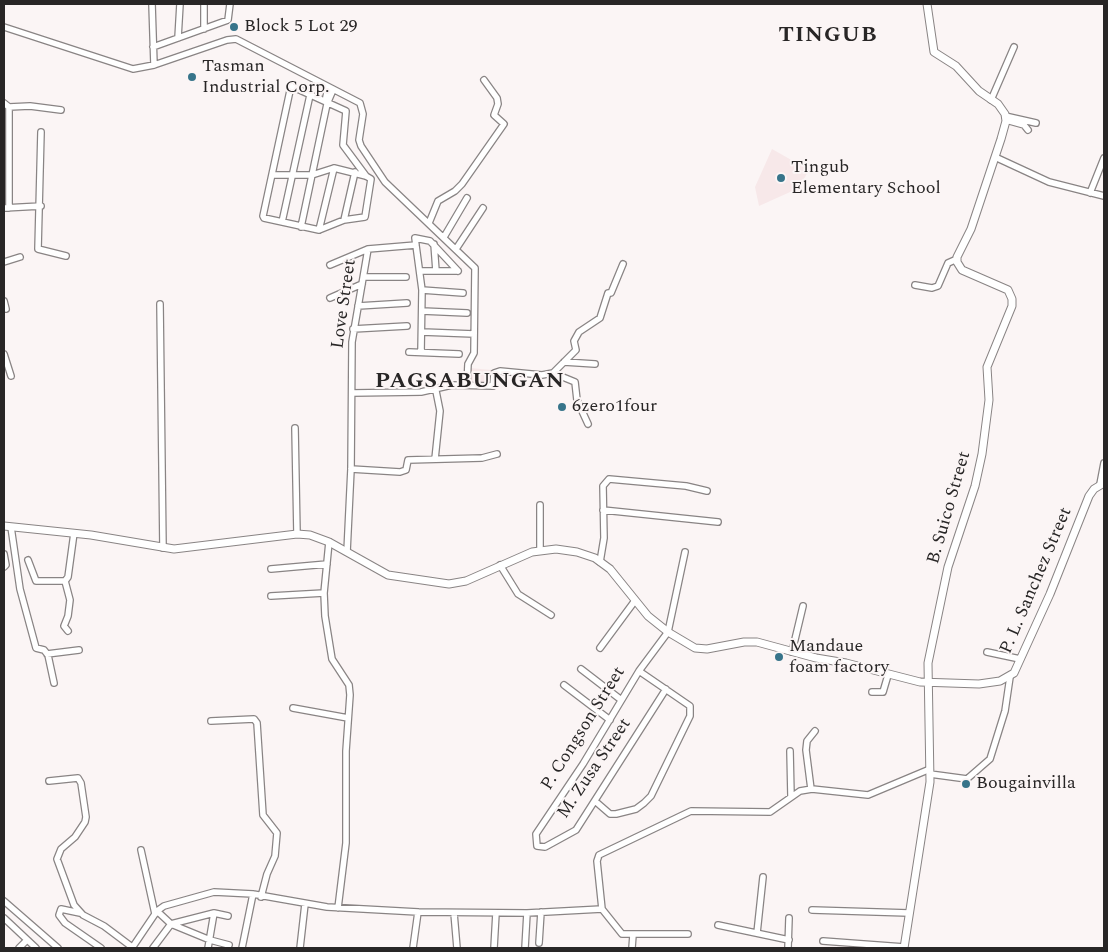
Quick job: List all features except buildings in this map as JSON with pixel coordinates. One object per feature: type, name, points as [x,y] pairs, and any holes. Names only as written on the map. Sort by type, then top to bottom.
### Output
[{"type":"street","points":[[152,4],[154,65]]},
{"type":"street","points":[[178,38],[180,4]]},
{"type":"street","points":[[204,4],[204,29]]},
{"type":"street","points":[[153,47],[228,20],[230,4]]},
{"type":"street","points":[[916,285],[932,288],[938,286],[948,263],[957,259],[971,229],[995,157],[1005,118],[998,104],[991,100],[956,66],[934,52],[927,4]]},
{"type":"street","points":[[4,27],[133,69],[154,65],[227,40],[236,39],[360,103],[363,114],[359,140],[385,182],[475,268],[474,353],[468,364],[467,385]]},
{"type":"street","points":[[991,100],[1014,47]]},
{"type":"street","points":[[429,223],[438,201],[455,191],[462,184],[504,124],[494,115],[498,104],[497,98],[484,80]]},
{"type":"street","points":[[291,86],[310,95],[346,111],[343,145],[369,178],[365,218],[344,220],[320,230],[265,219],[263,216],[291,86]]},
{"type":"street","points":[[301,226],[327,103],[326,97],[331,89]]},
{"type":"street","points":[[282,222],[310,95]]},
{"type":"street","points":[[41,206],[6,208],[6,105],[61,110]]},
{"type":"street","points":[[1005,118],[1036,123]]},
{"type":"street","points":[[1005,118],[1024,125],[1028,130]]},
{"type":"street","points":[[41,132],[41,206],[38,249],[66,256]]},
{"type":"street","points":[[995,157],[1049,182],[1063,183],[1104,196]]},
{"type":"street","points":[[1090,193],[1104,158]]},
{"type":"street","points":[[272,175],[312,175],[334,168],[355,172],[369,178]]},
{"type":"street","points":[[320,230],[334,168]]},
{"type":"street","points":[[344,220],[355,172]]},
{"type":"street","points":[[444,237],[468,198]]},
{"type":"street","points":[[456,249],[483,208]]},
{"type":"street","points":[[330,265],[368,249],[426,239],[434,244],[458,271],[420,271]]},
{"type":"street","points":[[415,241],[422,290],[421,352]]},
{"type":"street","points":[[434,244],[436,271]]},
{"type":"street","name":"Love Street","points":[[346,552],[351,469],[353,329],[368,249]]},
{"type":"street","points":[[4,262],[20,257]]},
{"type":"street","name":"B. Suico Street","points":[[904,948],[927,803],[930,771],[928,663],[948,568],[975,486],[982,454],[989,400],[987,368],[1012,306],[1012,294],[1008,290],[962,270],[957,259]]},
{"type":"street","points":[[553,373],[576,350],[575,337],[600,318],[608,293],[612,292],[623,264]]},
{"type":"street","points":[[330,298],[363,280],[406,277]]},
{"type":"street","points":[[422,290],[463,293]]},
{"type":"street","points":[[4,301],[6,309]]},
{"type":"street","points":[[358,306],[407,303]]},
{"type":"street","points":[[160,304],[163,548]]},
{"type":"street","points":[[422,311],[467,314]]},
{"type":"street","points":[[353,329],[407,326]]},
{"type":"street","points":[[422,332],[474,334]]},
{"type":"street","points":[[409,352],[459,354]]},
{"type":"street","points":[[4,354],[11,376]]},
{"type":"street","points":[[564,362],[595,364]]},
{"type":"street","points":[[352,393],[436,391],[452,385],[493,386],[494,374],[500,371],[542,375],[553,373],[575,382],[577,400],[588,424]]},
{"type":"street","points":[[435,459],[440,411],[436,391]]},
{"type":"street","points":[[295,428],[297,534]]},
{"type":"street","points":[[351,469],[400,472],[406,470],[407,460],[482,458],[497,454]]},
{"type":"street","points":[[1102,483],[1104,463]]},
{"type":"street","points":[[600,562],[604,538],[603,486],[609,479],[686,486],[706,491]]},
{"type":"street","name":"P. L. Sanchez Street","points":[[8,527],[74,533],[163,548],[200,547],[297,534],[310,535],[329,542],[388,575],[441,584],[466,581],[500,565],[540,550],[577,552],[600,562],[616,575],[634,602],[655,623],[688,645],[701,649],[751,642],[928,683],[992,683],[1010,677],[1020,659],[1050,594],[1089,496],[1102,483]]},
{"type":"street","points":[[540,505],[540,550]]},
{"type":"street","points":[[603,510],[718,522]]},
{"type":"street","points":[[8,527],[20,589],[36,648],[44,650],[47,654],[54,683]]},
{"type":"street","points":[[68,631],[64,626],[68,616],[70,600],[65,581],[68,576],[74,533]]},
{"type":"street","points":[[329,542],[324,593],[332,659],[349,685],[346,843],[338,908]]},
{"type":"street","points":[[668,632],[686,552]]},
{"type":"street","points":[[4,554],[6,565],[4,567]]},
{"type":"street","points":[[28,560],[36,581],[65,581]]},
{"type":"street","points":[[271,569],[327,564]]},
{"type":"street","points":[[500,565],[519,595],[551,615]]},
{"type":"street","points":[[271,596],[324,593]]},
{"type":"street","points":[[600,648],[634,602]]},
{"type":"street","points":[[792,652],[803,606]]},
{"type":"street","name":"P. Congson Street","points":[[536,846],[536,834],[610,720],[620,699],[638,671],[668,632]]},
{"type":"street","points":[[47,654],[79,650]]},
{"type":"street","points":[[987,652],[1020,659]]},
{"type":"street","points":[[581,669],[620,699]]},
{"type":"street","points":[[595,801],[610,814],[616,814],[636,809],[651,796],[690,716],[690,706],[638,671]]},
{"type":"street","points":[[872,692],[883,692],[888,675]]},
{"type":"street","points":[[688,934],[622,934],[602,909],[597,861],[599,855],[682,814],[717,811],[759,814],[777,809],[791,796],[800,791],[811,790],[868,795],[930,771],[967,779],[990,760],[1005,711],[1010,677]]},
{"type":"street","points":[[564,685],[610,720]]},
{"type":"street","name":"M. Zusa Street","points":[[536,846],[545,847],[576,830],[666,689]]},
{"type":"street","points":[[293,708],[348,718]]},
{"type":"street","points":[[211,722],[254,719],[257,723],[262,815],[265,821],[276,829],[277,839],[275,856],[267,874],[261,897]]},
{"type":"street","points":[[811,790],[806,750],[807,741],[815,731]]},
{"type":"street","points":[[790,751],[791,796]]},
{"type":"street","points":[[49,781],[78,778],[80,783],[86,817],[85,822],[76,837],[61,849],[57,859],[68,892],[80,913]]},
{"type":"street","points":[[141,850],[156,913],[171,924],[210,940],[229,945]]},
{"type":"street","points":[[757,933],[763,877]]},
{"type":"street","points":[[101,948],[64,923],[59,915],[61,909],[80,913],[104,926],[132,948],[156,913],[164,906],[214,892],[253,894],[261,897],[338,908],[454,914],[602,909]]},
{"type":"street","points":[[242,948],[253,894]]},
{"type":"street","points":[[4,901],[58,948]]},
{"type":"street","points":[[300,948],[305,904]]},
{"type":"street","points":[[812,910],[909,913]]},
{"type":"street","points":[[413,948],[418,912]]},
{"type":"street","points":[[539,943],[541,912]]},
{"type":"street","points":[[208,948],[214,913]]},
{"type":"street","points":[[153,948],[171,924],[214,913],[228,916]]},
{"type":"street","points":[[494,948],[496,913]]},
{"type":"street","points":[[525,948],[527,913]]},
{"type":"street","points":[[454,914],[457,948]]},
{"type":"street","points":[[4,918],[36,948]]},
{"type":"street","points":[[788,948],[789,918]]},
{"type":"street","points":[[718,926],[789,940]]},
{"type":"street","points":[[632,948],[633,935]]},
{"type":"street","points":[[18,948],[27,940]]},
{"type":"street","points":[[822,941],[904,948]]},
{"type":"shaded area","name":"Tingub Elementary School","points":[[772,149],[809,170],[799,188],[759,206],[755,187]]},
{"type":"shaded area","points":[[469,368],[492,370],[490,383],[469,381]]},
{"type":"place","name":"Block 5 Lot 29","points":[[234,27]]},
{"type":"place","name":"Tasman Industrial Corp.","points":[[192,77]]},
{"type":"place","name":"Tingub Elementary School","points":[[781,178]]},
{"type":"place","name":"6zero1four","points":[[562,407]]},
{"type":"place","name":"Mandaue foam factory","points":[[779,657]]},
{"type":"place","name":"Bougainvilla","points":[[966,784]]},
{"type":"district","name":"TINGUB","points":[[828,37]]},
{"type":"district","name":"PAGSABUNGAN","points":[[470,383]]}]
